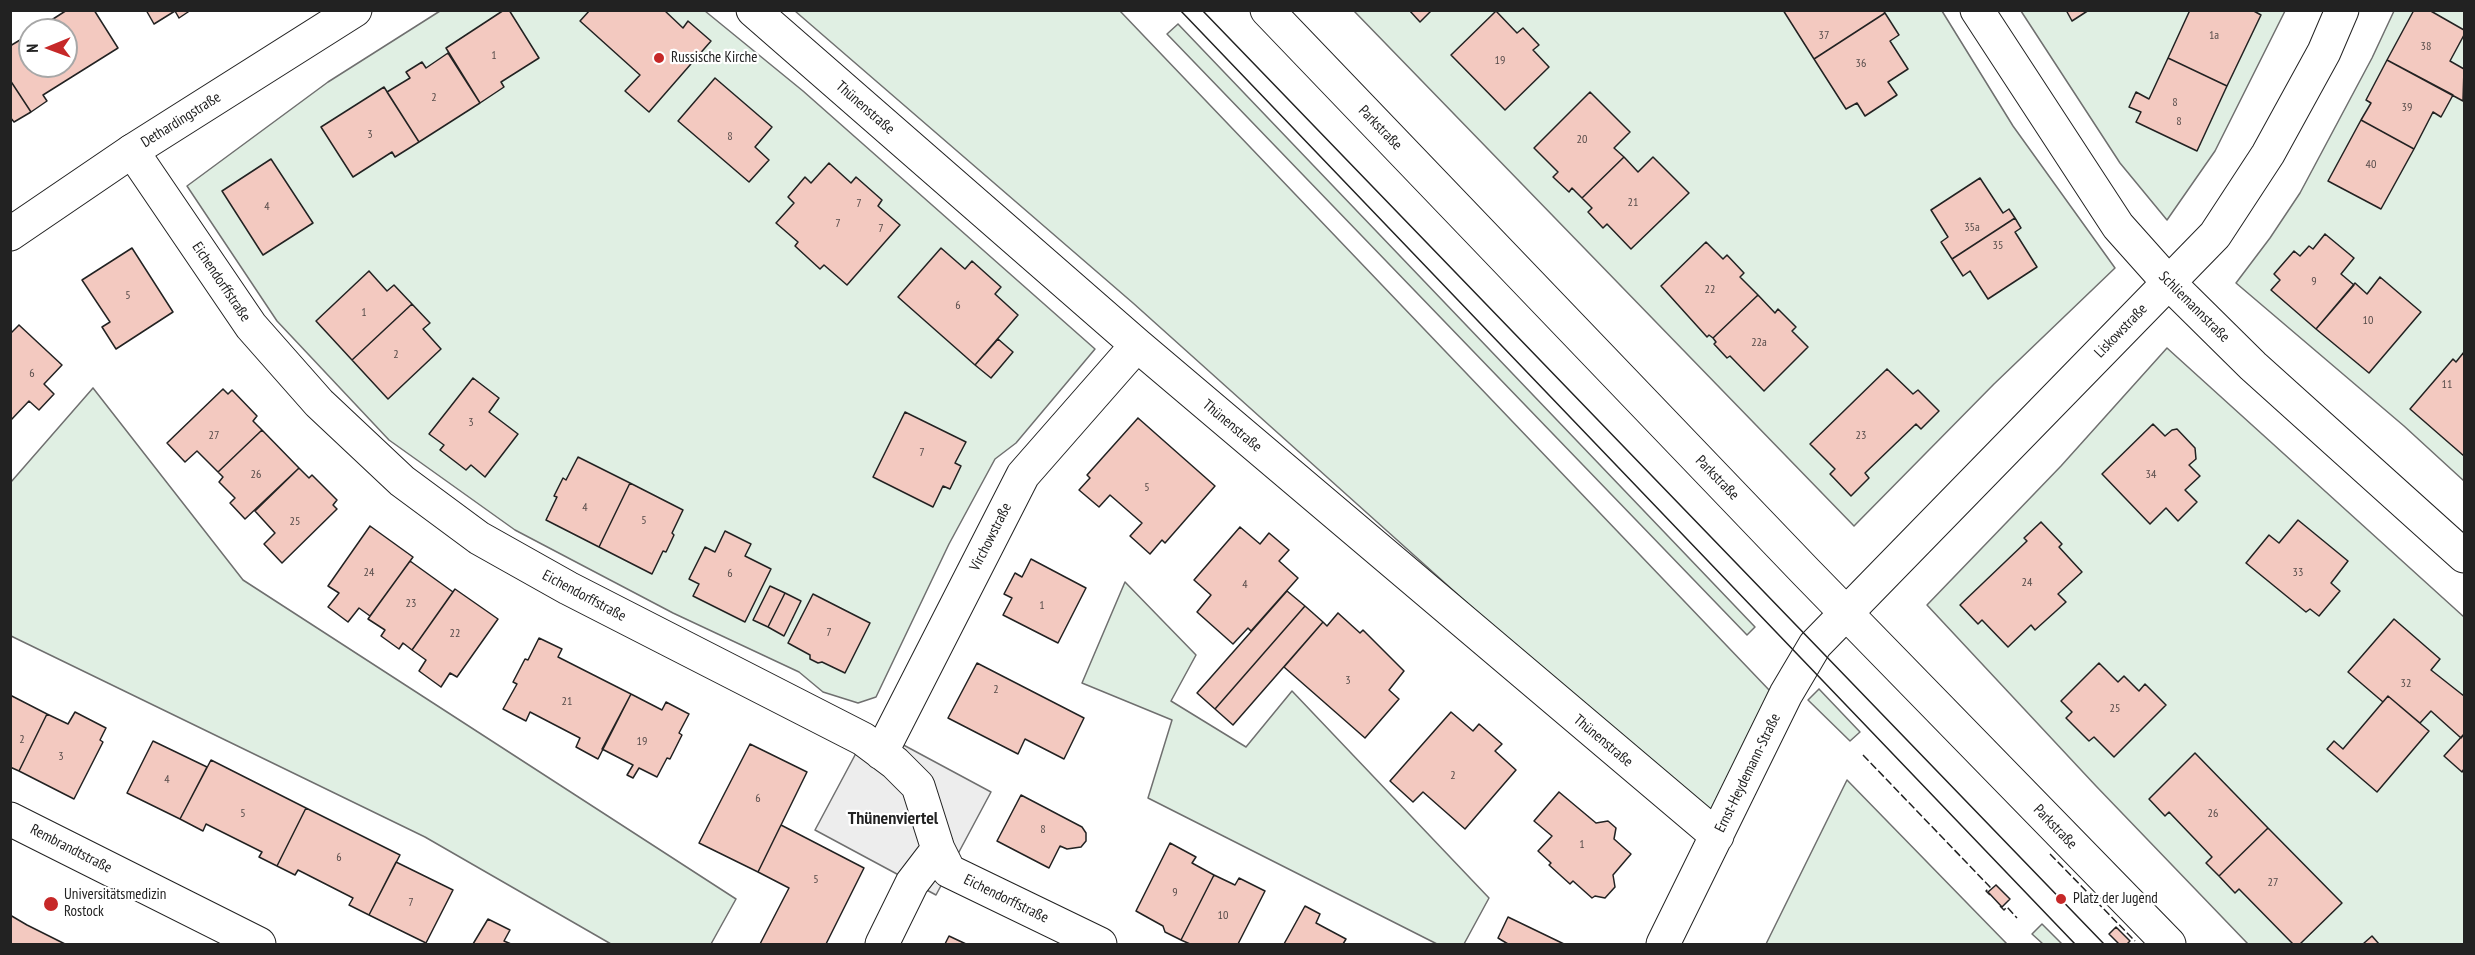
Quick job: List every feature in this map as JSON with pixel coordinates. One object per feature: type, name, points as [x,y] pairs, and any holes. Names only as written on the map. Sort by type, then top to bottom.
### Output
[{"type":"street","name":"Dethardingstraße","points":[[10,234],[132,151],[355,10]]},
{"type":"street","name":"Thünenstraße","points":[[753,10],[1137,345],[1717,836]]},
{"type":"street","name":"Parkstraße","points":[[1267,10],[1806,572],[1848,612],[2169,945]]},
{"type":"street","name":"Schliemannstraße","points":[[1977,10],[2118,226],[2168,282],[2253,366],[2464,556]]},
{"type":"street","name":"Liskowstraße","points":[[1848,612],[2215,235],[2268,154],[2324,52],[2342,10]]},
{"type":"street","name":"Eichendorffstraße","points":[[132,151],[251,326],[319,403],[402,481],[479,538],[538,571],[863,739],[918,786],[938,849],[949,871],[1100,945]]},
{"type":"street","name":"Virchowstraße","points":[[881,753],[1023,475],[1137,345]]},
{"type":"street","name":"Ernst-Heydemann-Straße","points":[[1663,945],[1786,694],[1815,645],[1848,612]]},
{"type":"street","name":"Rembrandtstraße","points":[[10,819],[259,945]]},
{"type":"street","points":[[882,945],[912,883],[938,849]]},
{"type":"green space","points":[[440,11],[705,11],[803,91],[1095,349],[1016,443],[995,459],[949,544],[876,697],[858,703],[823,692],[799,672],[673,613],[515,530],[389,440],[277,321],[187,186],[328,82]]},
{"type":"green space","points":[[795,11],[1120,11],[1771,692],[1709,817],[1679,793],[1133,303]]},
{"type":"green space","points":[[1354,11],[1942,11],[2013,126],[2115,268],[1994,384],[1854,526]]},
{"type":"green space","points":[[2021,11],[2285,11],[2215,151],[2167,220],[2120,163]]},
{"type":"green space","points":[[2394,11],[2464,11],[2464,481],[2404,426],[2236,283],[2300,193],[2372,58]]},
{"type":"green space","points":[[1178,24],[1755,627],[1747,635],[1167,34]]},
{"type":"green space","points":[[2167,348],[2464,617],[2464,944],[2248,944],[1927,605],[2061,466]]},
{"type":"green space","points":[[93,388],[243,580],[736,899],[711,944],[611,944],[425,837],[11,636],[11,482]]},
{"type":"green space","points":[[1125,582],[1196,655],[1171,701],[1246,747],[1292,691],[1489,898],[1464,944],[1437,944],[1148,798],[1172,720],[1082,683]]},
{"type":"green space","points":[[1819,689],[1860,732],[1850,741],[1808,700]]},
{"type":"green space","points":[[1847,780],[2007,944],[1766,944]]},
{"type":"green space","points":[[2042,924],[2062,944],[2043,944],[2032,934]]},
{"type":"shaded area","points":[[870,727],[991,792],[936,895],[815,830]]},
{"type":"building","points":[[67,10],[94,10],[118,48],[78,73],[78,18],[55,18]]},
{"type":"building","points":[[146,10],[191,10],[179,18],[175,11],[154,24]]},
{"type":"building","points":[[504,10],[509,10],[539,58],[501,82],[504,87],[480,103],[446,48]]},
{"type":"building","name":"Russische Kirche","points":[[590,10],[664,10],[683,28],[688,21],[711,41],[649,112],[625,91],[640,75],[580,21]]},
{"type":"building","points":[[1409,10],[1432,10],[1420,22]]},
{"type":"building","points":[[1783,10],[1883,10],[1885,13],[1814,59]]},
{"type":"building","points":[[2066,10],[2089,10],[2072,21]]},
{"type":"building","points":[[2190,10],[2252,10],[2261,15],[2227,86],[2168,58]]},
{"type":"building","points":[[2414,10],[2429,10],[2464,30],[2464,35],[2450,61],[2464,69],[2463,101],[2387,60]]},
{"type":"building","points":[[1496,11],[1517,33],[1523,28],[1539,45],[1533,50],[1549,67],[1505,110],[1451,55]]},
{"type":"building","points":[[1885,13],[1899,35],[1890,41],[1908,69],[1888,82],[1897,95],[1865,116],[1857,103],[1846,109],[1814,59]]},
{"type":"building","points":[[18,41],[18,78],[70,78],[43,95],[47,101],[31,112],[10,80],[10,46]]},
{"type":"building","points":[[448,53],[480,103],[419,142],[387,92],[410,78],[406,72],[422,62],[426,68]]},
{"type":"building","points":[[2168,58],[2227,86],[2197,151],[2136,122],[2141,112],[2129,107],[2136,92],[2149,99]]},
{"type":"building","points":[[2387,60],[2453,95],[2441,117],[2433,112],[2414,149],[2361,120],[2371,103],[2366,100]]},
{"type":"building","points":[[715,78],[772,127],[755,147],[769,160],[749,182],[678,121]]},
{"type":"building","points":[[10,80],[31,112],[14,122],[10,117]]},
{"type":"building","points":[[384,87],[419,142],[395,157],[392,152],[353,177],[321,127]]},
{"type":"building","points":[[1590,92],[1630,132],[1614,148],[1624,157],[1582,198],[1572,188],[1569,192],[1553,177],[1558,172],[1534,148]]},
{"type":"building","points":[[2361,120],[2414,149],[2381,209],[2328,181]]},
{"type":"building","points":[[1624,157],[1638,172],[1653,157],[1689,193],[1631,249],[1607,224],[1603,228],[1588,212],[1592,208],[1582,198]]},
{"type":"building","points":[[271,159],[313,223],[263,255],[222,191]]},
{"type":"building","points":[[829,163],[851,183],[856,177],[882,200],[878,206],[900,225],[847,285],[824,265],[820,269],[795,246],[798,242],[776,223],[794,203],[788,197],[805,177],[811,183]]},
{"type":"building","points":[[1980,178],[2003,213],[2009,209],[2015,218],[1952,259],[1941,242],[1948,237],[1931,210]]},
{"type":"building","points":[[2015,218],[2021,228],[2015,232],[2037,267],[1988,299],[1970,271],[1963,276],[1952,259]]},
{"type":"building","points":[[2325,234],[2354,258],[2341,274],[2354,285],[2316,329],[2271,290],[2280,280],[2274,274],[2294,251],[2300,256],[2309,246],[2313,249]]},
{"type":"building","points":[[1706,242],[1723,259],[1727,255],[1744,273],[1740,277],[1758,295],[1713,338],[1709,335],[1707,337],[1661,286]]},
{"type":"building","points":[[132,248],[173,312],[116,349],[102,327],[110,322],[82,280]]},
{"type":"building","points":[[941,248],[965,269],[972,261],[1001,287],[995,294],[1018,315],[975,365],[898,297]]},
{"type":"building","points":[[369,271],[387,291],[394,285],[412,304],[352,360],[316,321]]},
{"type":"building","points":[[2380,277],[2421,312],[2369,373],[2316,329],[2355,283],[2367,294]]},
{"type":"building","points":[[1758,295],[1775,313],[1778,309],[1796,327],[1792,331],[1808,347],[1764,391],[1730,356],[1727,358],[1714,344],[1716,342],[1713,338]]},
{"type":"building","points":[[412,304],[430,323],[423,329],[441,349],[388,399],[352,360]]},
{"type":"building","points":[[19,325],[62,365],[44,384],[54,394],[39,410],[29,401],[11,420],[10,334]]},
{"type":"building","points":[[998,339],[1013,352],[991,378],[975,365]]},
{"type":"building","points":[[2464,352],[2464,456],[2410,409],[2453,359],[2456,362]]},
{"type":"building","points":[[1887,369],[1913,394],[1918,390],[1939,411],[1921,429],[1916,424],[1865,473],[1869,478],[1851,496],[1830,474],[1835,469],[1810,444]]},
{"type":"building","points":[[473,378],[499,398],[489,412],[518,434],[485,477],[471,465],[466,470],[440,450],[444,445],[429,434]]},
{"type":"building","points":[[223,389],[228,394],[232,390],[257,416],[253,421],[262,430],[218,472],[197,451],[185,462],[167,443]]},
{"type":"building","points":[[905,412],[966,442],[955,463],[961,466],[950,489],[943,486],[933,507],[873,477]]},
{"type":"building","points":[[1138,418],[1215,486],[1165,543],[1162,540],[1150,554],[1130,536],[1142,523],[1110,495],[1099,507],[1079,490],[1090,478],[1087,475]]},
{"type":"building","points":[[2153,424],[2165,436],[2177,429],[2195,448],[2196,459],[2189,465],[2200,476],[2185,490],[2197,502],[2178,521],[2166,508],[2150,524],[2102,474]]},
{"type":"building","points":[[262,430],[299,468],[245,519],[230,503],[235,498],[219,482],[223,477],[218,472]]},
{"type":"building","points":[[578,457],[630,483],[599,547],[546,520],[563,478],[566,480]]},
{"type":"building","points":[[299,468],[309,478],[312,475],[337,500],[333,505],[337,509],[282,563],[264,544],[275,533],[255,511]]},
{"type":"building","points":[[630,483],[683,510],[666,552],[663,551],[652,574],[599,547]]},
{"type":"building","points":[[2298,520],[2348,561],[2331,583],[2340,591],[2319,616],[2310,609],[2306,612],[2246,563],[2269,535],[2279,543]]},
{"type":"building","points":[[2041,522],[2062,544],[2059,547],[2082,572],[2058,594],[2066,602],[2035,630],[2031,625],[2008,647],[1982,620],[1978,624],[1960,605],[2027,541],[2024,538]]},
{"type":"building","points":[[370,526],[413,557],[370,616],[359,608],[348,622],[328,607],[339,593],[328,586]]},
{"type":"building","points":[[1240,527],[1260,544],[1269,533],[1289,550],[1279,561],[1298,578],[1251,631],[1248,628],[1233,644],[1197,612],[1211,595],[1194,580]]},
{"type":"building","points":[[725,531],[751,544],[745,556],[771,569],[745,622],[693,596],[699,584],[689,579],[705,547],[715,552]]},
{"type":"building","points":[[1031,559],[1086,588],[1058,643],[1003,615],[1012,598],[1004,594],[1015,573],[1022,577]]},
{"type":"building","points":[[410,561],[453,592],[412,650],[403,643],[399,649],[381,636],[385,630],[368,619]]},
{"type":"building","points":[[770,586],[785,593],[768,627],[753,620]]},
{"type":"building","points":[[455,589],[498,619],[457,677],[450,673],[441,687],[419,671],[426,660],[412,650]]},
{"type":"building","points":[[1287,591],[1305,606],[1215,709],[1197,693]]},
{"type":"building","points":[[785,593],[801,601],[784,636],[768,627]]},
{"type":"building","points":[[813,594],[870,623],[845,673],[810,659],[810,655],[788,643]]},
{"type":"building","points":[[1305,606],[1323,622],[1233,725],[1215,709]]},
{"type":"building","points":[[1338,613],[1360,633],[1363,630],[1404,671],[1389,690],[1399,699],[1365,738],[1284,667],[1323,622],[1327,626]]},
{"type":"building","points":[[2394,619],[2440,659],[2431,670],[2464,696],[2464,734],[2461,738],[2431,711],[2420,723],[2388,696],[2383,702],[2348,672]]},
{"type":"building","points":[[539,638],[562,649],[558,657],[631,694],[598,759],[576,747],[580,738],[530,712],[526,721],[503,709],[517,684],[513,682]]},
{"type":"building","points":[[977,663],[1084,718],[1064,759],[1025,739],[1018,754],[948,718]]},
{"type":"building","points":[[2099,663],[2118,682],[2124,676],[2139,691],[2145,684],[2166,705],[2114,757],[2094,737],[2089,741],[2066,718],[2072,712],[2061,701]]},
{"type":"building","points":[[631,694],[662,710],[666,702],[689,714],[679,733],[682,735],[670,759],[667,758],[657,777],[639,768],[633,778],[627,775],[633,765],[602,749]]},
{"type":"building","points":[[10,695],[47,714],[19,771],[10,767]]},
{"type":"building","points":[[2388,696],[2429,731],[2377,792],[2327,749],[2334,741],[2343,749]]},
{"type":"building","points":[[75,712],[106,728],[100,740],[103,742],[74,799],[19,771],[47,714],[68,724]]},
{"type":"building","points":[[1451,712],[1473,731],[1479,724],[1502,744],[1495,751],[1516,770],[1465,829],[1423,792],[1413,802],[1390,781]]},
{"type":"building","points":[[2464,734],[2464,769],[2462,772],[2444,756]]},
{"type":"building","points":[[153,741],[207,767],[180,819],[127,793]]},
{"type":"building","points":[[750,744],[807,772],[758,872],[699,843]]},
{"type":"building","points":[[2195,753],[2268,828],[2219,876],[2206,863],[2212,857],[2169,812],[2165,816],[2149,799]]},
{"type":"building","points":[[211,760],[306,808],[277,866],[259,857],[262,852],[206,824],[203,831],[180,819]]},
{"type":"building","points":[[1559,792],[1596,823],[1608,821],[1616,828],[1614,839],[1631,854],[1613,875],[1615,887],[1605,898],[1595,896],[1592,898],[1573,881],[1570,884],[1549,865],[1551,863],[1538,851],[1552,836],[1534,821]]},
{"type":"building","points":[[1021,795],[1082,827],[1086,833],[1086,841],[1081,847],[1067,849],[1060,846],[1049,868],[997,841]]},
{"type":"building","points":[[306,808],[400,855],[369,915],[349,905],[353,898],[298,870],[295,875],[277,866]]},
{"type":"building","points":[[781,825],[864,868],[826,944],[760,944],[789,888],[758,872]]},
{"type":"building","points":[[2268,828],[2342,903],[2300,944],[2293,944],[2239,889],[2235,893],[2219,876]]},
{"type":"building","points":[[1170,843],[1196,857],[1192,863],[1214,875],[1181,940],[1165,932],[1163,926],[1136,911]]},
{"type":"building","points":[[396,862],[453,890],[426,943],[369,915]]},
{"type":"building","points":[[1214,875],[1235,885],[1239,878],[1265,891],[1238,944],[1190,944],[1181,940]]},
{"type":"building","points":[[1996,885],[2010,899],[2002,907],[1988,892]]},
{"type":"building","points":[[1305,906],[1320,914],[1316,923],[1346,939],[1343,944],[1284,944]]},
{"type":"building","points":[[10,915],[27,925],[65,944],[10,944]]},
{"type":"building","points":[[1508,917],[1564,944],[1508,944],[1498,938]]},
{"type":"building","points":[[488,919],[510,930],[504,941],[511,944],[473,944]]},
{"type":"building","points":[[2116,927],[2130,941],[2127,944],[2119,944],[2109,934]]},
{"type":"building","points":[[949,936],[966,944],[945,944]]},
{"type":"building","points":[[2372,936],[2379,944],[2363,944]]},
{"type":"tram line","points":[[1180,10],[2075,944]]},
{"type":"tram line","points":[[1202,10],[2104,944]]},
{"type":"fence","points":[[1863,755],[1990,887],[1986,891],[1990,895]]},
{"type":"fence","points":[[2050,854],[2135,941]]},
{"type":"fence","points":[[2000,906],[2004,910],[2007,907],[2017,918]]},
{"type":"place","name":"Russische Kirche","points":[[659,58]]},
{"type":"place","name":"Platz der Jugend","points":[[2061,899]]},
{"type":"place","name":"Universitätsmedizin Rostock","points":[[51,904]]},
{"type":"district","name":"Thünenviertel","points":[[893,819]]}]
